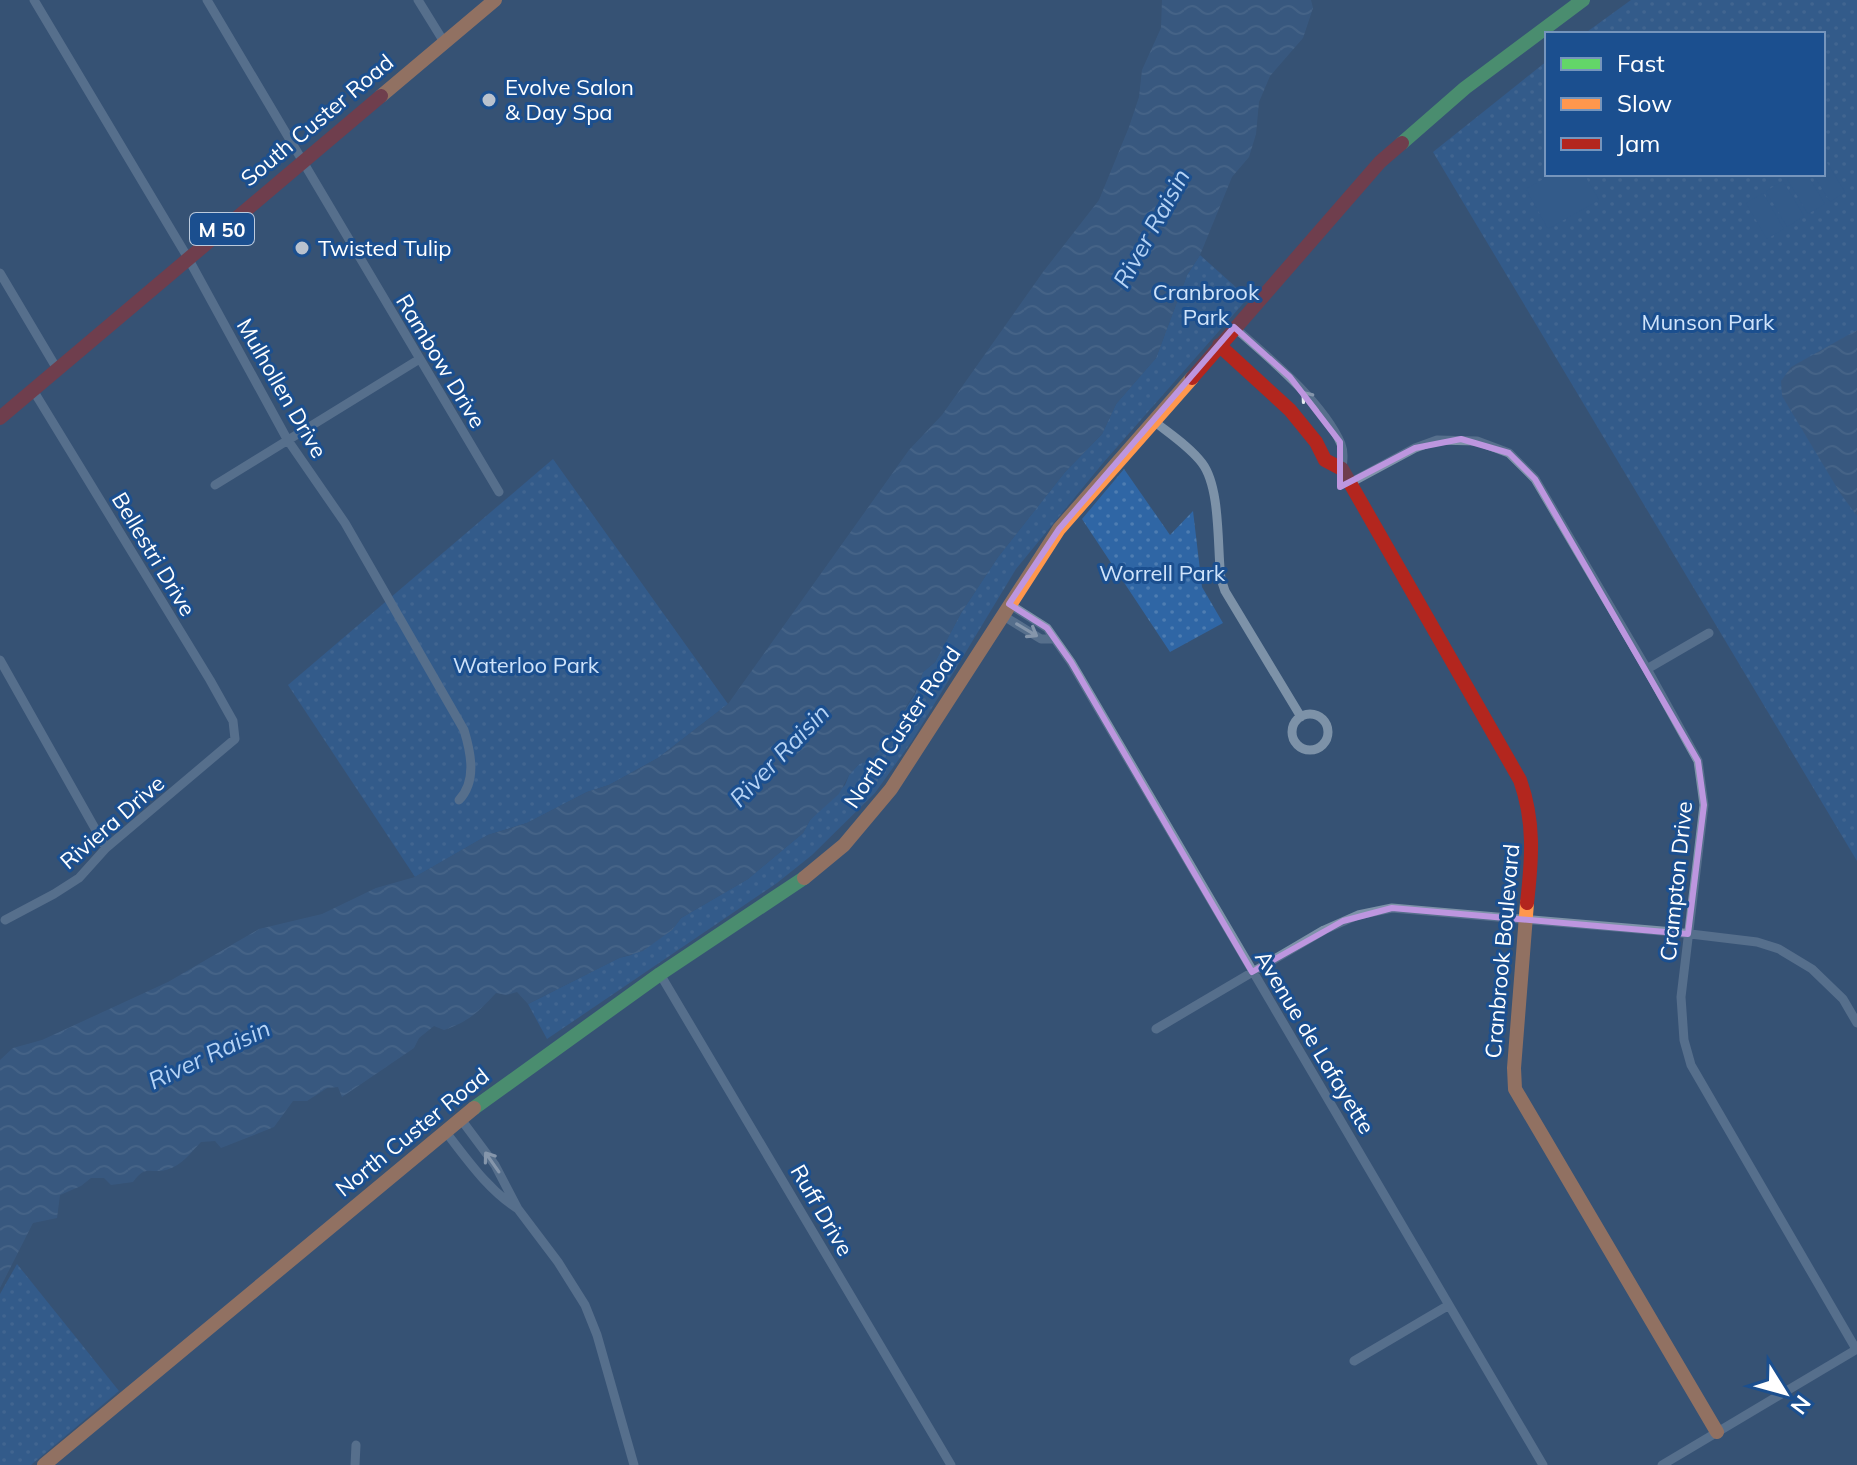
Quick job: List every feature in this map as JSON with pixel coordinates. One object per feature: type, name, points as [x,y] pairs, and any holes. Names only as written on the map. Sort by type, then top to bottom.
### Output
[{"type":"street","name":"Mulhollen Drive","points":[[34,0],[188,258],[287,439],[345,523],[464,730],[471,762],[469,785],[459,800]]},
{"type":"street","name":"Rambow Drive","points":[[207,0],[499,492]]},
{"type":"street","points":[[418,0],[444,42]]},
{"type":"street","name":"South Custer Road","points":[[444,42],[488,0]]},
{"type":"street","name":"South Custer Road","points":[[0,418],[495,0]]},
{"type":"street","name":"North Custer Road","points":[[44,1465],[460,1118],[660,974],[812,873],[844,845],[891,789],[1059,529],[1155,422],[1234,327],[1380,162],[1465,88],[1583,0]]},
{"type":"street","points":[[0,273],[57,369]]},
{"type":"street","name":"Cranbrook Boulevard","points":[[1234,327],[1290,377],[1315,407],[1340,442],[1342,469]]},
{"type":"street","name":"Cranbrook Boulevard","points":[[1219,345],[1290,410],[1316,442],[1325,460],[1342,469],[1506,752],[1527,796],[1534,836],[1525,919],[1515,1089],[1717,1432]]},
{"type":"street","points":[[215,485],[418,360]]},
{"type":"street","name":"Bellestri Drive","points":[[33,390],[210,680],[233,721],[235,739]]},
{"type":"street","points":[[1155,422],[1193,453],[1206,469],[1225,591],[1301,717]]},
{"type":"street","name":"Crampton Drive","points":[[1350,483],[1415,448],[1437,440],[1477,441],[1509,453],[1535,479],[1647,669],[1698,761],[1702,779],[1704,805],[1681,997],[1684,1040],[1691,1065],[1857,1349]]},
{"type":"street","name":"Avenue de Lafayette","points":[[1005,610],[1041,639],[1054,639],[1071,662],[1543,1465]]},
{"type":"street","points":[[1647,669],[1709,633]]},
{"type":"street","points":[[0,660],[106,848]]},
{"type":"street","points":[[1318,716],[1326,723],[1328,735],[1318,749],[1306,750],[1296,743],[1293,726],[1301,717],[1318,716]]},
{"type":"street","name":"Riviera Drive","points":[[5,920],[79,878],[106,848],[235,739]]},
{"type":"street","points":[[1156,1029],[1343,921],[1392,908],[1757,942],[1795,957],[1829,983],[1857,1023]]},
{"type":"street","name":"Ruff Drive","points":[[660,974],[951,1465]]},
{"type":"street","points":[[460,1118],[495,1165],[518,1209],[558,1262],[585,1305],[602,1349],[634,1465]]},
{"type":"street","points":[[445,1131],[480,1176],[518,1209]]},
{"type":"street","points":[[1354,1361],[1449,1305]]},
{"type":"street","points":[[1662,1465],[1857,1349]]},
{"type":"street","points":[[355,1465],[356,1445]]},
{"type":"highlighted area","points":[[1234,327],[1290,377],[1340,442],[1340,487],[1415,448],[1461,439],[1509,453],[1535,479],[1698,761],[1704,805],[1688,934],[1392,908],[1343,921],[1252,972],[1071,662],[1047,628],[1009,604],[1059,529]]},
{"type":"green space","name":"Munson Park","points":[[1631,0],[1857,0],[1857,861],[1433,152],[1545,63],[1545,176],[1825,176],[1825,32],[1587,32]]},
{"type":"green space","points":[[1825,160],[1845,192],[1830,202],[1814,176],[1825,176]]},
{"type":"green space","points":[[1549,176],[1585,176],[1599,200],[1548,229],[1526,189]]},
{"type":"green space","points":[[1808,176],[1825,204],[1808,214],[1787,179]]},
{"type":"green space","points":[[1783,181],[1804,216],[1787,227],[1766,191]]},
{"type":"green space","points":[[1763,193],[1784,229],[1767,239],[1746,203]]},
{"type":"green space","name":"Cranbrook Park","points":[[1200,255],[1248,298],[1103,463],[1016,569],[912,741],[875,793],[812,855],[777,883],[547,1039],[528,1004],[619,958],[631,955],[672,930],[681,918],[748,879],[803,833],[810,820],[845,785],[859,764],[870,760],[879,750],[915,694],[923,672],[935,662],[961,613],[998,557],[1065,472],[1102,434],[1116,404],[1156,358],[1187,275]]},
{"type":"green space","name":"Waterloo Park","points":[[553,459],[728,704],[658,758],[609,785],[587,792],[527,823],[488,835],[415,877],[288,685]]},
{"type":"green space","name":"Worrell Park","points":[[1124,469],[1170,535],[1193,511],[1202,587],[1223,623],[1170,652],[1082,519]]},
{"type":"green space","points":[[17,1264],[119,1391],[31,1465],[0,1465],[0,1294]]},
{"type":"water","name":"River Raisin","points":[[1162,0],[1311,0],[1313,8],[1303,38],[1270,76],[1259,102],[1256,134],[1249,157],[1232,177],[1200,255],[1187,275],[1156,358],[1116,404],[1102,434],[1065,472],[998,557],[961,613],[935,662],[923,672],[914,694],[870,761],[859,764],[839,794],[810,820],[803,833],[748,879],[681,918],[672,930],[643,951],[619,958],[528,1004],[517,992],[506,995],[496,993],[461,1023],[444,1030],[434,1026],[419,1038],[414,1048],[342,1097],[338,1087],[327,1088],[307,1101],[293,1101],[274,1127],[221,1148],[215,1141],[201,1142],[177,1165],[166,1170],[145,1171],[133,1182],[111,1185],[104,1178],[91,1178],[60,1195],[57,1218],[33,1223],[0,1288],[0,1060],[13,1048],[42,1040],[168,982],[259,929],[322,914],[376,888],[415,877],[488,835],[527,823],[587,792],[609,785],[658,758],[728,704],[909,450],[942,415],[1043,272],[1099,200],[1139,97],[1142,70],[1161,28]]},
{"type":"water","points":[[1857,330],[1857,516],[1782,396],[1781,381],[1791,367]]},
{"type":"traffic: fast","points":[[1402,143],[1465,88],[1583,0]]},
{"type":"traffic: fast","points":[[474,1108],[660,974],[804,878]]},
{"type":"traffic: slow","points":[[381,96],[495,0]]},
{"type":"traffic: slow","points":[[804,878],[844,845],[891,789],[1059,529],[1192,378]]},
{"type":"traffic: slow","points":[[1527,903],[1515,1089],[1717,1432]]},
{"type":"traffic: slow","points":[[44,1465],[474,1108]]},
{"type":"traffic: jam","points":[[0,418],[381,96]]},
{"type":"traffic: jam","points":[[1192,378],[1380,162],[1402,143]]},
{"type":"traffic: jam","points":[[1219,345],[1290,410],[1316,442],[1325,460],[1342,469],[1520,780],[1531,841],[1527,903]]},
{"type":"place","name":"Evolve Salon & Day Spa","points":[[489,100]]},
{"type":"place","name":"Twisted Tulip","points":[[302,248]]}]
